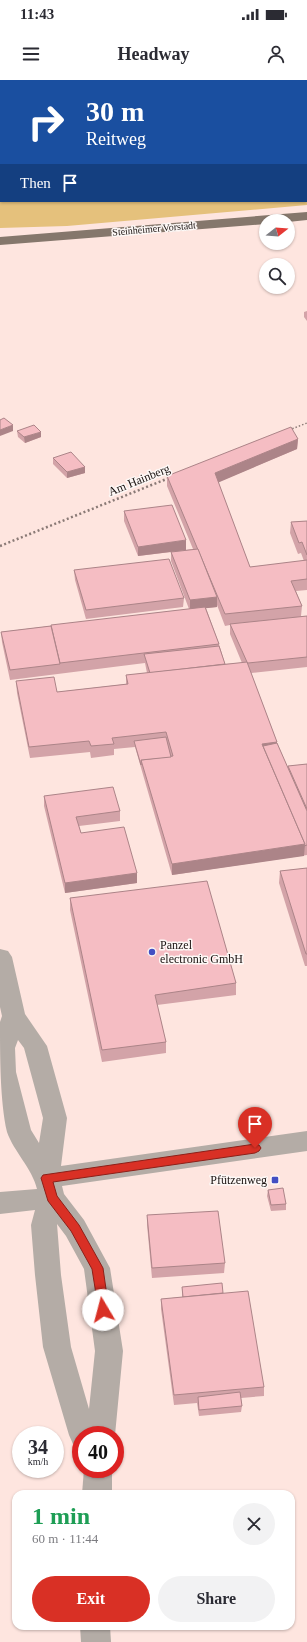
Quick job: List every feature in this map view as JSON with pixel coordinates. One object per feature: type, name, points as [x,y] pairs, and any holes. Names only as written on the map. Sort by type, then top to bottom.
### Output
[{"type":"main road","name":"Steinheimer Vorstadt","points":[[0,241],[307,216]]},
{"type":"street","points":[[0,956],[14,1016],[35,1046],[55,1118],[44,1225],[48,1275],[57,1347],[79,1426]]},
{"type":"street","points":[[14,1016],[3,1048],[4,1072],[19,1132],[49,1188],[75,1228],[97,1268],[109,1351],[102,1426]]},
{"type":"street","points":[[0,1203],[49,1188],[307,1141]]},
{"type":"street","points":[[96,1630],[96,1642]]},
{"type":"path","points":[[285,432],[307,423]]},
{"type":"path","name":"Am Hainberg","points":[[0,546],[175,476]]},
{"type":"shaded area","points":[[0,202],[307,202],[307,205],[67,226],[0,228]]},
{"type":"building","points":[[4,418],[13,425],[0,430],[0,420]]},
{"type":"building","points":[[34,425],[41,432],[24,437],[17,431]]},
{"type":"building","points":[[291,427],[298,439],[215,473],[250,567],[307,560],[307,579],[291,581],[302,606],[225,614],[167,476]]},
{"type":"building","points":[[71,452],[85,467],[67,472],[53,458]]},
{"type":"building","points":[[172,505],[186,540],[138,547],[124,511]]},
{"type":"building","points":[[307,521],[307,555],[302,542],[299,543],[291,522]]},
{"type":"building","points":[[198,549],[217,597],[190,600],[171,552]]},
{"type":"building","points":[[169,559],[184,598],[86,610],[74,570]]},
{"type":"building","points":[[205,607],[219,644],[60,663],[51,625]]},
{"type":"building","points":[[307,616],[307,657],[248,663],[230,624]]},
{"type":"building","points":[[51,626],[60,664],[10,670],[1,632]]},
{"type":"building","points":[[219,646],[225,664],[150,673],[144,654]]},
{"type":"building","points":[[247,662],[277,742],[262,744],[305,844],[172,864],[141,760],[173,756],[166,732],[112,738],[114,744],[91,746],[89,741],[29,747],[16,681],[54,677],[57,692],[128,684],[126,675]]},
{"type":"building","points":[[166,737],[171,757],[141,760],[141,765],[134,741]]},
{"type":"building","points":[[277,743],[307,811],[307,845],[304,846],[305,844],[263,746]]},
{"type":"building","points":[[307,764],[307,809],[288,766]]},
{"type":"building","points":[[113,787],[120,811],[76,817],[81,833],[124,827],[137,873],[65,883],[44,796]]},
{"type":"building","points":[[307,868],[307,954],[306,954],[280,871]]},
{"type":"building","name":"Panzel electronic GmbH","points":[[207,881],[236,983],[155,995],[166,1042],[102,1050],[70,898]]},
{"type":"building","points":[[283,1188],[286,1204],[271,1205],[268,1190]]},
{"type":"building","points":[[218,1211],[225,1263],[152,1268],[147,1215]]},
{"type":"building","points":[[222,1283],[223,1293],[183,1297],[182,1287]]},
{"type":"building","points":[[248,1291],[264,1387],[174,1395],[161,1299]]},
{"type":"building","points":[[240,1392],[242,1406],[199,1410],[198,1397]]},
{"type":"place","name":"Panzel electronic GmbH","points":[[152,952]]},
{"type":"place","name":"Pfützenweg","points":[[275,1180]]},
{"type":"route","points":[[103,1310],[97,1268],[75,1228],[52,1198],[47,1178],[255,1148]]}]
